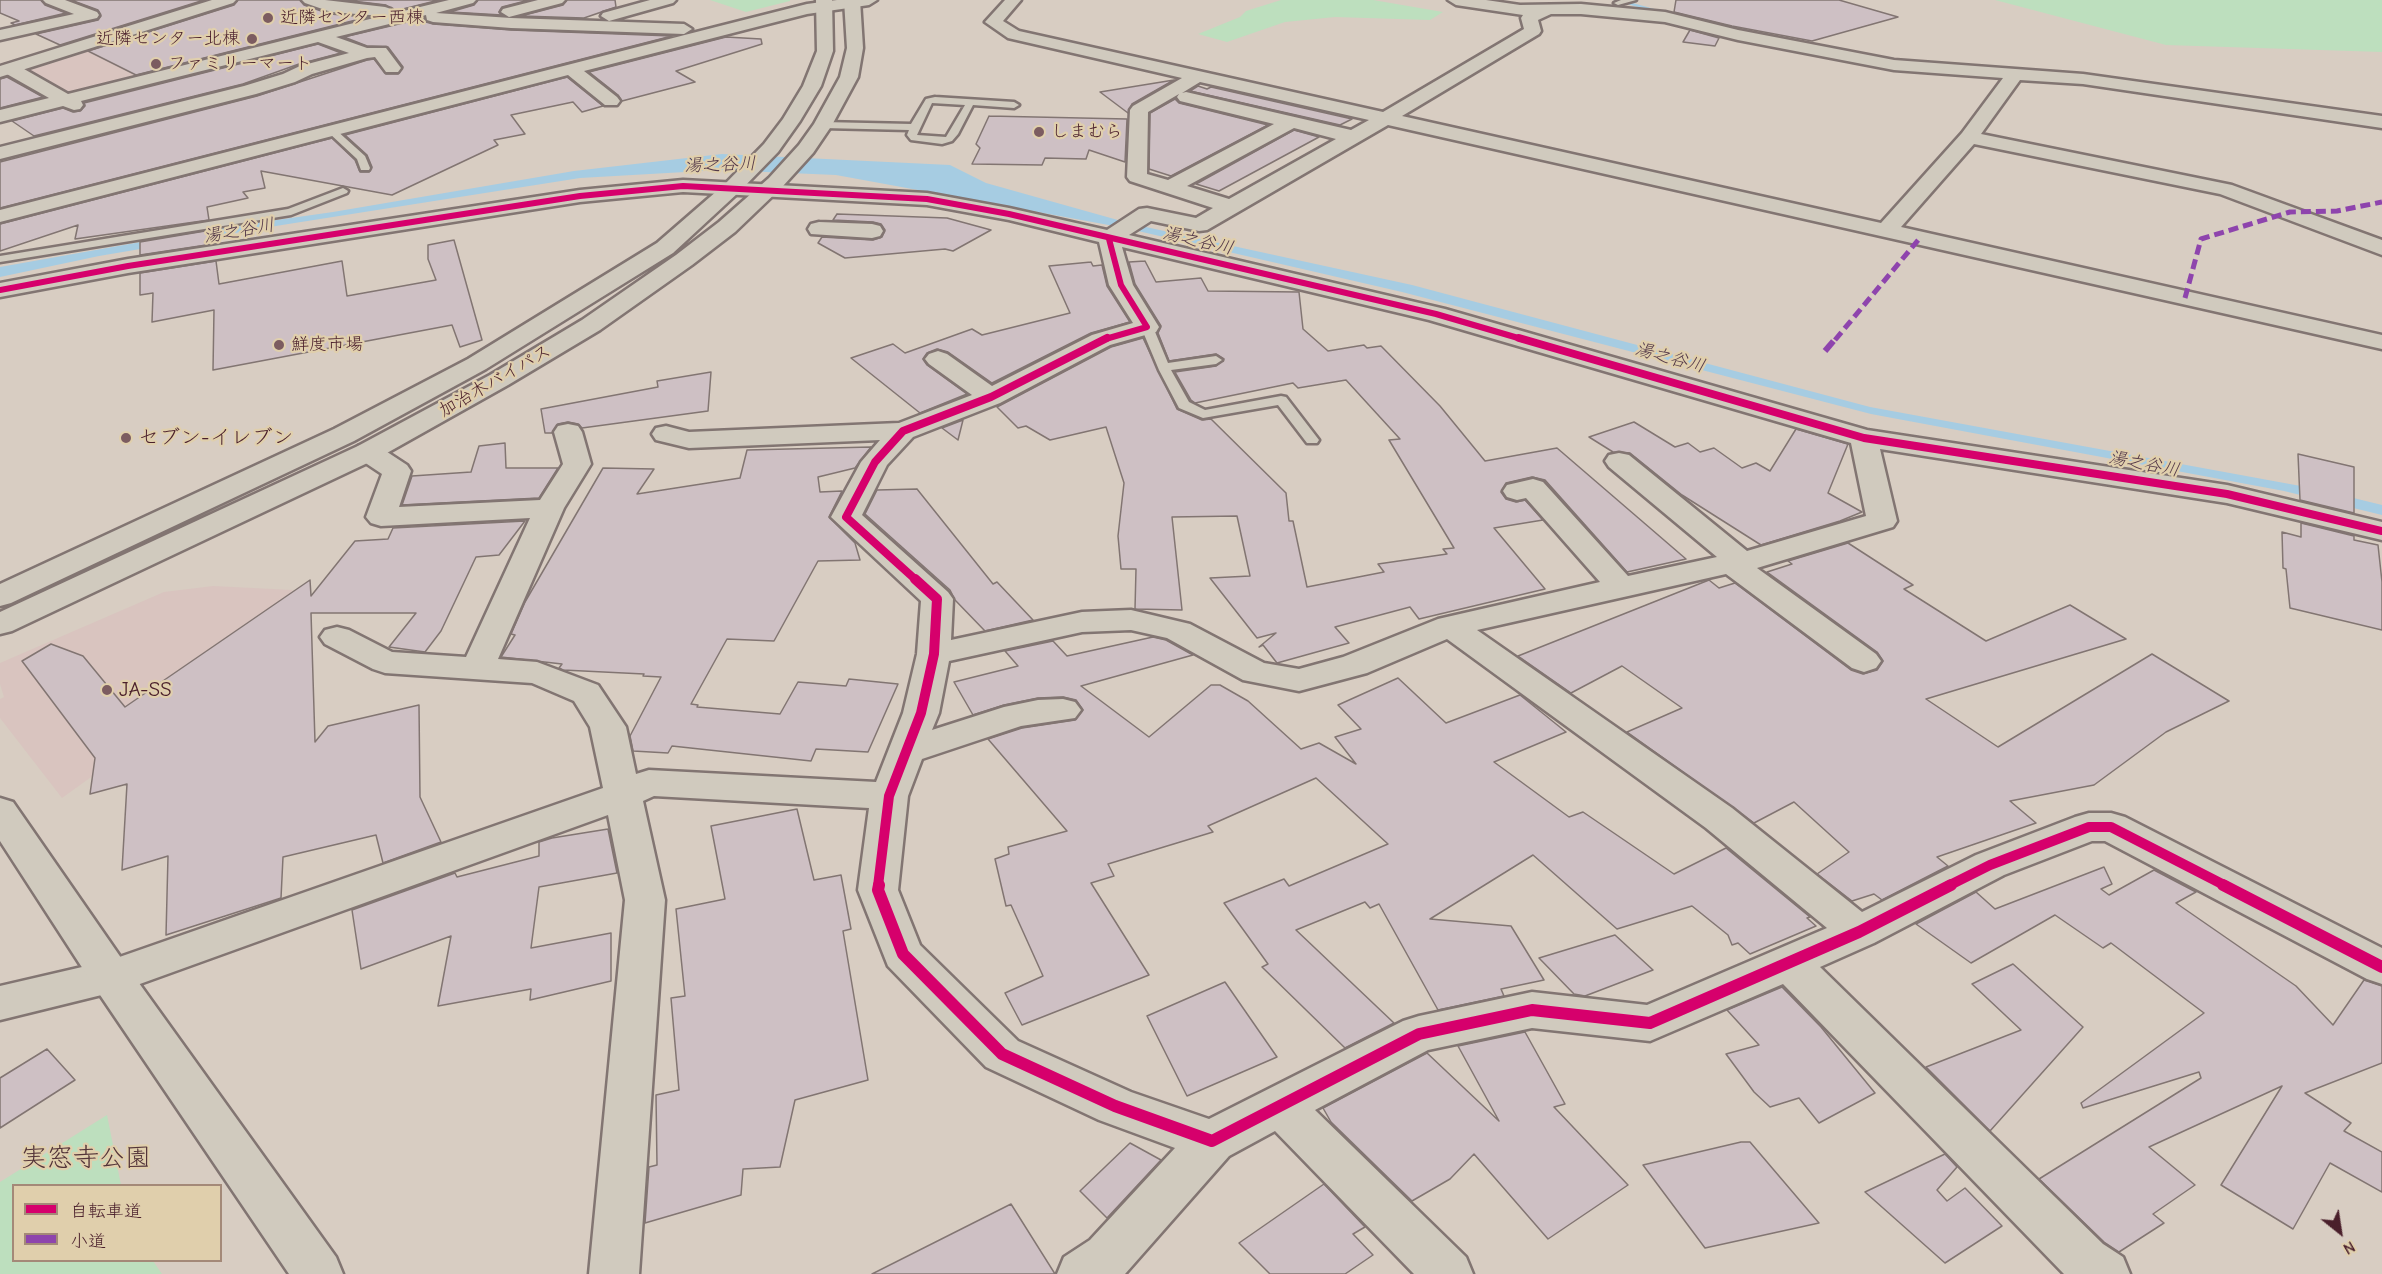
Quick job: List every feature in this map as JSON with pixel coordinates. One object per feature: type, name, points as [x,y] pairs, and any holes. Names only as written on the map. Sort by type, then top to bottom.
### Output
[{"type":"main road","points":[[5,71],[165,18],[228,0]]},
{"type":"main road","points":[[310,0],[332,7],[364,10],[468,0]]},
{"type":"main road","points":[[472,21],[557,0]]},
{"type":"main road","points":[[575,25],[668,0]]},
{"type":"main road","points":[[1013,0],[993,22],[1014,35],[1196,77],[1388,117],[2382,342]]},
{"type":"main road","points":[[1456,0],[1520,10],[1581,9],[1665,17]]},
{"type":"main road","points":[[0,35],[91,15],[59,1],[32,5]]},
{"type":"main road","points":[[3,212],[266,148],[824,3],[858,1]]},
{"type":"main road","name":"加治木バイパス","points":[[0,624],[368,452],[499,380],[591,325],[719,234],[771,187],[806,149],[823,125],[849,77],[855,48],[858,1]]},
{"type":"main road","points":[[1621,1],[1665,17],[1738,35],[1894,65],[2095,81],[2382,122]]},
{"type":"main road","name":"加治木バイパス","points":[[0,596],[344,435],[477,364],[665,248],[738,183],[771,148],[791,121],[812,86],[822,62],[825,51],[824,3]]},
{"type":"main road","points":[[0,116],[320,37],[408,7],[472,21],[722,30]]},
{"type":"main road","points":[[1109,239],[1147,214],[1198,225],[1533,32],[1529,18],[1545,11]]},
{"type":"main road","points":[[320,37],[366,53]]},
{"type":"main road","points":[[0,153],[250,90],[290,78],[306,70],[366,53],[380,52],[392,68]]},
{"type":"main road","points":[[571,69],[610,101]]},
{"type":"main road","points":[[5,71],[66,100],[110,125]]},
{"type":"main road","points":[[1886,231],[1969,137],[2015,74]]},
{"type":"main road","points":[[1196,77],[1139,110],[1137,177],[1231,207]]},
{"type":"main road","points":[[484,92],[501,108]]},
{"type":"main road","points":[[1169,93],[1354,137]]},
{"type":"main road","points":[[1171,187],[1291,122]]},
{"type":"main road","points":[[249,136],[266,148]]},
{"type":"main road","points":[[1969,137],[2225,189],[2382,248]]},
{"type":"main road","points":[[127,164],[145,178]]},
{"type":"main road","points":[[0,290],[128,266],[580,196],[683,186],[738,183],[946,202],[1009,214],[1436,314],[1864,438],[2227,495],[2382,531]]},
{"type":"main road","points":[[862,207],[922,211],[946,202]]},
{"type":"main road","points":[[819,229],[880,231],[887,208]]},
{"type":"main road","points":[[666,434],[689,440],[903,431],[991,397],[1101,340],[1147,327],[1121,285],[1109,239]]},
{"type":"main road","points":[[938,359],[991,397]]},
{"type":"main road","points":[[903,431],[875,462],[846,517],[937,599],[934,654],[921,713],[889,796],[878,890],[903,954],[1002,1054],[1115,1106],[1212,1141]]},
{"type":"main road","points":[[478,667],[549,508],[577,464],[568,432]]},
{"type":"main road","points":[[934,654],[1082,622],[1131,620],[1178,631],[1255,672],[1299,680],[1355,665],[1450,626],[1746,561],[1882,521],[1864,438]]},
{"type":"main road","points":[[368,452],[397,471],[381,517],[549,508]]},
{"type":"main road","points":[[1619,461],[1746,561],[1864,661]]},
{"type":"main road","points":[[1517,491],[1533,488],[1621,587]]},
{"type":"main road","points":[[1746,561],[1827,612]]},
{"type":"main road","points":[[1450,626],[1719,818],[1859,932]]},
{"type":"main road","points":[[337,637],[385,662],[537,673],[586,693],[608,727],[645,900],[614,1274]]},
{"type":"main road","points":[[906,751],[1016,715],[1063,710]]},
{"type":"main road","points":[[0,1003],[111,977],[623,795],[649,783],[889,796]]},
{"type":"main road","points":[[0,811],[111,977],[318,1274]]},
{"type":"main road","points":[[1082,1274],[1108,1257],[1212,1141],[1419,1034],[1532,1010],[1650,1023],[1859,932],[1990,865],[2089,827],[2111,827],[2382,967]]},
{"type":"main road","points":[[1789,963],[2077,1252],[2105,1274]]},
{"type":"main road","points":[[1281,1106],[1448,1274]]},
{"type":"lane","points":[[970,103],[949,139],[942,141],[915,138],[912,135],[914,127],[931,100],[1014,105]]},
{"type":"lane","points":[[823,125],[914,127]]},
{"type":"lane","points":[[332,131],[362,158],[365,168]]},
{"type":"lane","points":[[0,259],[256,219],[291,212],[344,191]]},
{"type":"lane","points":[[1147,327],[1184,405],[1203,414],[1281,400],[1312,440]]},
{"type":"lane","points":[[1164,367],[1216,360]]},
{"type":"shaded area","points":[[258,0],[295,0],[325,11],[379,15],[380,19],[71,95],[28,71],[157,29]]},
{"type":"shaded area","name":"JA-SS","points":[[213,586],[293,590],[267,628],[289,635],[62,798],[0,718],[0,699],[4,697],[0,684],[0,663],[164,592]]},
{"type":"green space","points":[[710,0],[790,0],[790,1],[746,12]]},
{"type":"green space","points":[[1281,0],[1373,0],[1443,12],[1430,20],[1335,17],[1285,22],[1227,42],[1198,34],[1240,17],[1246,11]]},
{"type":"green space","points":[[1995,0],[2382,0],[2382,52],[2166,45]]},
{"type":"green space","name":"実窓寺公園","points":[[107,1115],[121,1184],[12,1184],[12,1262],[154,1262],[162,1274],[0,1274],[0,1182]]},
{"type":"water","name":"湯之谷川","points":[[722,154],[950,165],[986,183],[1132,224],[1412,285],[1870,407],[2317,489],[2382,505],[2382,515],[2284,491],[1871,414],[1402,292],[1125,228],[836,175],[720,170],[580,178],[99,256],[0,277],[0,267],[214,229],[333,212],[574,171]]},
{"type":"building","points":[[0,0],[41,0],[45,5],[66,13],[15,25],[11,23],[19,21],[0,13]]},
{"type":"building","points":[[71,0],[204,0],[60,45],[36,34],[98,20],[101,16],[98,10]]},
{"type":"building","points":[[238,0],[300,0],[304,5],[330,14],[368,17],[136,75],[88,51],[234,5]]},
{"type":"building","points":[[344,0],[439,0],[395,11],[386,5]]},
{"type":"building","points":[[478,0],[529,0],[502,7],[499,12],[502,15],[450,12],[474,5]]},
{"type":"building","points":[[567,0],[615,0],[616,7],[584,18],[521,16],[563,5]]},
{"type":"building","points":[[1676,0],[1839,0],[1898,17],[1812,41],[1674,12]]},
{"type":"building","points":[[424,18],[426,22],[433,24],[511,30],[672,36],[0,208],[0,162],[257,96],[367,60],[374,59],[386,74],[398,74],[403,67],[388,47],[367,46],[344,37]]},
{"type":"building","points":[[1690,30],[1719,38],[1715,46],[1683,42]]},
{"type":"building","points":[[726,37],[761,39],[762,44],[676,71],[695,82],[622,101],[618,95],[589,72]]},
{"type":"building","points":[[318,44],[341,53],[299,64],[243,84],[34,136],[12,121],[63,108],[73,112],[80,111],[85,106],[84,103]]},
{"type":"building","points":[[7,77],[43,97],[0,108],[0,79]]},
{"type":"building","points":[[567,77],[603,106],[582,112],[573,102],[511,115],[525,134],[494,140],[498,145],[392,195],[261,171],[265,188],[243,192],[248,198],[207,207],[209,220],[75,239],[78,225],[0,251],[0,224],[332,138],[355,160],[360,172],[369,172],[372,167],[367,155],[345,135]]},
{"type":"building","points":[[1174,80],[1132,104],[1128,113],[1100,92]]},
{"type":"building","points":[[1198,86],[1352,119],[1340,125],[1190,91]]},
{"type":"building","points":[[1175,99],[1179,103],[1268,125],[1171,176],[1149,169],[1150,113]]},
{"type":"building","name":"しまむら","points":[[989,116],[1127,119],[1125,162],[1089,150],[1086,159],[1045,158],[1042,165],[972,164],[980,148],[976,144]]},
{"type":"building","points":[[1294,130],[1319,137],[1219,191],[1196,184]]},
{"type":"building","points":[[837,214],[947,218],[991,230],[953,251],[945,249],[845,258],[818,243],[822,237],[873,240],[882,237],[885,230],[881,224],[873,222],[833,220]]},
{"type":"building","points":[[211,230],[213,244],[140,255],[140,242]]},
{"type":"building","points":[[454,240],[482,340],[460,347],[452,325],[213,370],[214,310],[152,322],[153,293],[140,295],[140,273],[216,261],[219,284],[342,261],[347,296],[436,280],[428,259],[428,245]]},
{"type":"building","points":[[1145,261],[1156,282],[1201,278],[1208,291],[1299,292],[1303,329],[1328,351],[1364,345],[1367,348],[1381,346],[1440,406],[1485,461],[1557,448],[1686,559],[1627,572],[1545,480],[1532,477],[1506,483],[1501,492],[1506,499],[1516,502],[1525,500],[1543,520],[1494,528],[1545,589],[1419,619],[1410,607],[1335,627],[1349,643],[1277,663],[1263,645],[1259,647],[1276,633],[1257,638],[1210,578],[1250,576],[1237,516],[1172,517],[1182,610],[1135,609],[1136,569],[1121,569],[1118,536],[1124,483],[1106,427],[1050,440],[1026,426],[1018,428],[997,407],[1111,347],[1143,338],[1177,409],[1202,420],[1211,419],[1286,493],[1289,521],[1293,521],[1307,587],[1384,572],[1378,564],[1447,554],[1443,549],[1454,548],[1389,440],[1400,439],[1346,380],[1298,388],[1293,383],[1195,403],[1191,400],[1175,372],[1216,366],[1224,359],[1216,354],[1169,361],[1158,333],[1161,326],[1135,284],[1129,262]]},
{"type":"building","points":[[1091,262],[1093,266],[1102,265],[1107,286],[1130,322],[1091,333],[992,383],[948,352],[937,349],[927,353],[923,359],[927,365],[967,394],[920,413],[851,358],[893,344],[905,353],[972,329],[982,335],[1070,313],[1049,266]]},
{"type":"building","points":[[711,372],[708,411],[582,428],[578,424],[568,422],[558,424],[552,433],[545,433],[541,409],[658,387],[657,381]]},
{"type":"building","points":[[963,420],[958,440],[942,428]]},
{"type":"building","points":[[1634,422],[1675,447],[1688,443],[1700,452],[1714,448],[1742,468],[1756,463],[1770,471],[1796,429],[1848,444],[1828,493],[1862,512],[1761,545],[1682,495],[1630,453],[1613,452],[1589,437]]},
{"type":"building","points":[[505,443],[506,468],[558,468],[539,498],[402,505],[412,476],[471,472],[479,446]]},
{"type":"building","points":[[871,447],[855,468],[818,477],[820,492],[842,491],[829,517],[855,543],[860,560],[818,561],[774,641],[727,639],[691,704],[698,705],[697,707],[780,714],[798,682],[846,686],[849,679],[898,684],[868,752],[816,749],[811,761],[672,746],[668,753],[633,751],[630,736],[661,677],[563,670],[559,668],[562,664],[501,657],[515,635],[511,634],[525,602],[603,468],[654,469],[637,494],[740,478],[747,450]]},
{"type":"building","points":[[2298,454],[2354,467],[2354,513],[2300,500]]},
{"type":"building","points":[[917,489],[993,584],[997,582],[1033,620],[985,631],[955,600],[950,590],[865,514],[877,490]]},
{"type":"building","points":[[525,521],[499,555],[476,557],[441,631],[425,652],[389,647],[416,613],[311,613],[315,742],[328,726],[419,705],[420,797],[441,842],[383,863],[376,835],[283,857],[281,898],[166,935],[168,856],[122,870],[127,784],[90,794],[95,758],[22,661],[51,644],[83,656],[125,707],[310,580],[311,596],[355,541],[388,539],[393,528]]},
{"type":"building","points":[[2301,523],[2354,536],[2354,540],[2378,545],[2382,582],[2382,630],[2290,608],[2286,569],[2283,568],[2282,532],[2301,537]]},
{"type":"building","points":[[1848,543],[1913,585],[1904,589],[1986,641],[2070,605],[2126,639],[1926,699],[1998,747],[2152,654],[2229,701],[2166,732],[2094,785],[2010,801],[2036,823],[1937,857],[1948,866],[1882,900],[1874,894],[1852,901],[1817,874],[1849,852],[1794,802],[1754,823],[1627,732],[1682,708],[1622,666],[1571,693],[1518,656],[1709,580],[1719,588],[1735,583],[1851,670],[1863,674],[1877,670],[1883,661],[1877,652],[1767,572],[1792,564],[1788,561]]},
{"type":"building","points":[[1153,637],[1166,640],[1193,655],[1081,686],[1149,737],[1211,685],[1220,685],[1248,701],[1301,749],[1319,743],[1356,764],[1335,737],[1361,729],[1338,705],[1398,678],[1446,723],[1520,695],[1566,732],[1494,762],[1569,817],[1583,812],[1674,874],[1726,848],[1810,917],[1807,918],[1816,926],[1750,954],[1738,943],[1732,945],[1728,935],[1692,906],[1617,929],[1533,855],[1430,919],[1511,926],[1544,980],[1501,989],[1504,996],[1438,1010],[1379,904],[1370,908],[1365,902],[1296,930],[1394,1023],[1345,1048],[1262,967],[1268,964],[1224,903],[1284,879],[1289,886],[1388,844],[1316,778],[1208,826],[1213,832],[1108,864],[1114,876],[1091,883],[1149,975],[1022,1025],[1005,993],[1043,976],[1011,905],[1006,906],[995,859],[1009,854],[1008,847],[1067,831],[988,739],[1022,728],[1075,720],[1083,710],[1076,700],[1063,697],[1038,698],[1004,705],[973,715],[954,682],[1018,666],[1005,651],[1053,641],[1067,656]]},
{"type":"building","points":[[797,809],[814,880],[841,875],[851,929],[843,931],[868,1080],[795,1100],[780,1167],[743,1169],[741,1195],[645,1223],[649,1167],[657,1165],[656,1095],[679,1090],[671,998],[685,996],[676,909],[725,899],[711,826]]},
{"type":"building","points":[[608,829],[617,873],[539,887],[531,948],[611,933],[611,981],[530,1000],[531,989],[438,1006],[451,936],[361,969],[352,910],[455,873],[457,877],[539,856],[539,842]]},
{"type":"building","points":[[2104,867],[2112,884],[2101,889],[2109,895],[2154,870],[2196,892],[2176,903],[2296,986],[2333,1025],[2364,980],[2382,986],[2382,1063],[2305,1093],[2351,1123],[2344,1131],[2382,1152],[2382,1192],[2330,1163],[2293,1229],[2221,1185],[2282,1086],[2149,1147],[2195,1185],[2153,1214],[2164,1223],[2119,1252],[2104,1242],[2039,1179],[2201,1078],[2199,1072],[2083,1108],[2081,1103],[2204,1013],[2111,943],[2103,948],[2055,915],[1971,963],[1916,924],[1976,892],[1995,909]]},
{"type":"building","points":[[1615,935],[1653,970],[1585,996],[1574,994],[1539,958]]},
{"type":"building","points":[[2013,964],[2083,1027],[1990,1131],[1926,1067],[2021,1030],[1972,984]]},
{"type":"building","points":[[1225,982],[1277,1057],[1187,1096],[1147,1016]]},
{"type":"building","points":[[1782,987],[1821,1027],[1875,1093],[1819,1123],[1799,1098],[1770,1107],[1754,1092],[1726,1054],[1759,1045],[1727,1010]]},
{"type":"building","points":[[1525,1032],[1565,1104],[1554,1107],[1628,1185],[1548,1239],[1474,1154],[1450,1179],[1412,1201],[1331,1122],[1323,1108],[1427,1053],[1499,1121],[1458,1046]]},
{"type":"building","points":[[47,1049],[75,1080],[0,1128],[0,1078]]},
{"type":"building","points":[[1741,1142],[1750,1142],[1819,1223],[1705,1248],[1643,1165]]},
{"type":"building","points":[[1130,1143],[1161,1160],[1107,1218],[1080,1191]]},
{"type":"building","points":[[1945,1154],[1957,1167],[1937,1190],[1947,1201],[1965,1188],[2002,1226],[1945,1263],[1865,1192]]},
{"type":"building","points":[[1324,1184],[1365,1227],[1353,1234],[1373,1255],[1345,1274],[1270,1274],[1239,1243]]},
{"type":"building","points":[[1011,1204],[1055,1274],[872,1274]]},
{"type":"waterway","points":[[1616,0],[1673,15]]},
{"type":"marked path","points":[[2185,298],[2201,239],[2290,212],[2337,211],[2382,202]]},
{"type":"marked path","points":[[1825,351],[1919,239]]},
{"type":"cycle path","points":[[0,290],[128,266],[580,196],[683,186],[927,199],[1009,214],[1436,314],[1864,438],[2227,494],[2382,531]]},
{"type":"cycle path","points":[[1109,239],[1121,285],[1147,327],[1101,340],[991,397],[903,431],[875,462],[846,517],[937,599],[934,654],[921,713],[889,796],[878,890],[903,954],[1002,1054],[1115,1106],[1212,1141],[1419,1034],[1532,1010],[1650,1023],[1859,932],[1990,865],[2089,827],[2111,827],[2382,967]]},
{"type":"place","name":"近隣センター西棟","points":[[268,18]]},
{"type":"place","name":"近隣センター北棟","points":[[252,39]]},
{"type":"place","name":"ファミリーマート","points":[[156,64]]},
{"type":"place","name":"しまむら","points":[[1039,132]]},
{"type":"place","name":"鮮度市場","points":[[279,345]]},
{"type":"place","name":"セブン-イレブン","points":[[126,438]]},
{"type":"place","name":"JA-SS","points":[[107,690]]}]
